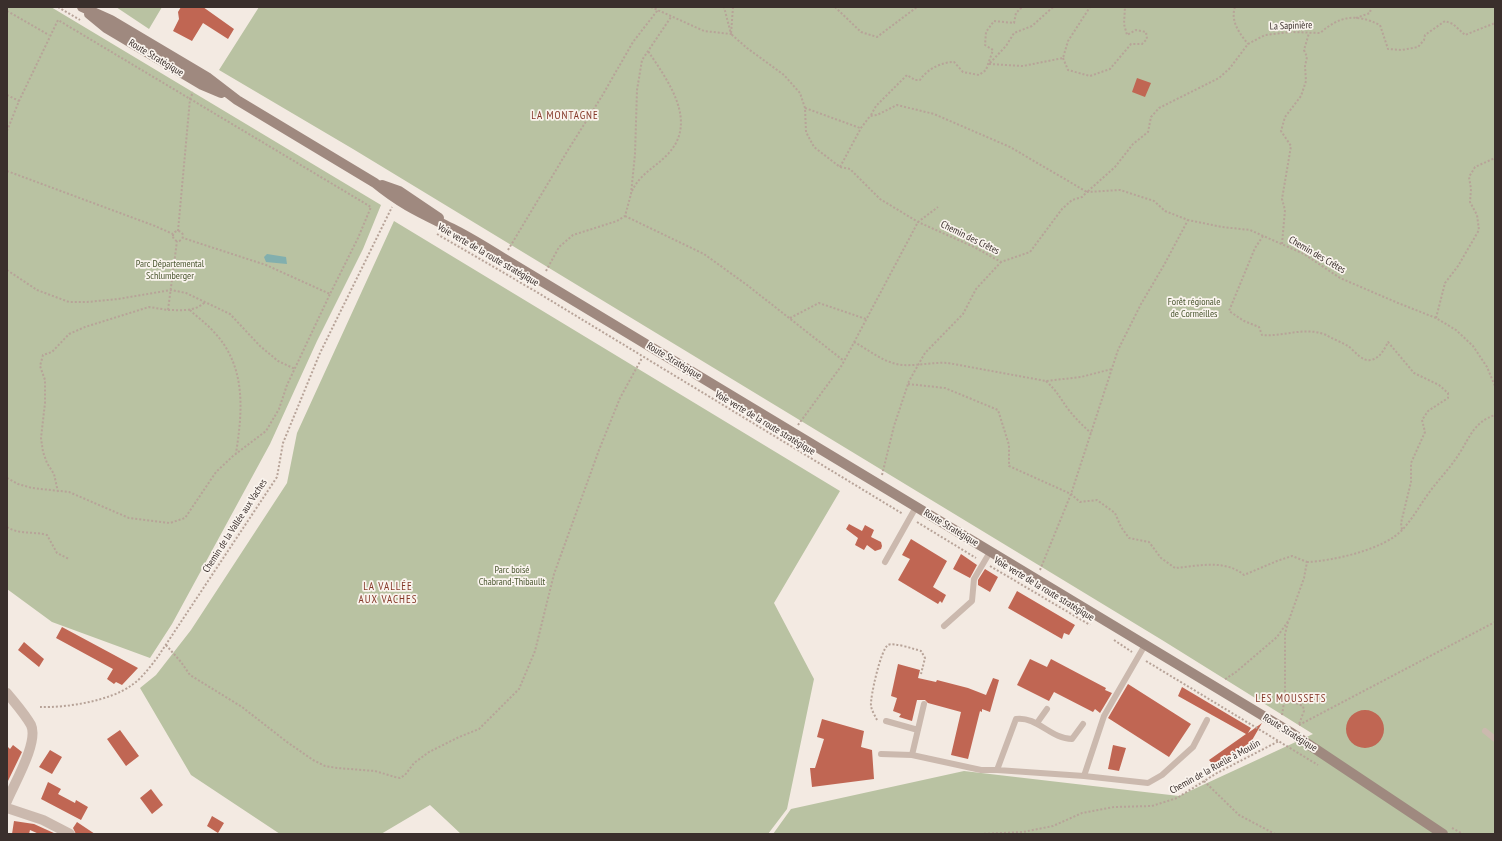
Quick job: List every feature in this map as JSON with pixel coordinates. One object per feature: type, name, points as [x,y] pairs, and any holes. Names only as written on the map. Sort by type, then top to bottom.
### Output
[{"type":"street","name":"Route Stratégique","points":[[81,7],[106,28],[202,85],[237,100]]},
{"type":"street","name":"Route Stratégique","points":[[81,7],[111,20],[206,77],[237,100],[376,183],[399,191],[455,230],[1290,732],[1443,834]]},
{"type":"street","points":[[7,693],[31,726],[32,744],[7,801]]},
{"type":"street","points":[[7,808],[43,820],[70,834]]},
{"type":"lane","points":[[885,562],[916,507]]},
{"type":"lane","points":[[944,626],[972,601],[974,579],[990,552]]},
{"type":"lane","points":[[1084,776],[1104,716],[1144,645]]},
{"type":"lane","points":[[912,754],[924,704]]},
{"type":"lane","points":[[1037,723],[1047,709]]},
{"type":"lane","points":[[997,770],[1016,719],[1021,718],[1037,723],[1055,734],[1068,739],[1072,739],[1083,724]]},
{"type":"lane","points":[[881,754],[912,754],[981,770],[1084,776],[1148,783],[1162,775],[1193,747],[1207,720]]},
{"type":"lane","points":[[886,722],[918,730]]},
{"type":"lane","points":[[1485,732],[1495,739]]},
{"type":"path","points":[[58,7],[85,23]]},
{"type":"path","points":[[651,7],[704,31],[731,34]]},
{"type":"path","points":[[654,7],[657,11]]},
{"type":"path","points":[[724,7],[731,34]]},
{"type":"path","points":[[731,34],[733,7]]},
{"type":"path","points":[[835,7],[861,32],[877,37],[917,7]]},
{"type":"path","points":[[840,168],[861,128],[876,106],[907,75],[915,80],[920,80],[924,74],[945,62],[954,62],[963,72],[979,75],[986,70],[993,50],[986,45],[986,32],[994,21],[1014,23],[1016,13],[1022,7]]},
{"type":"path","points":[[989,64],[1006,46],[1014,33],[1032,26],[1053,7]]},
{"type":"path","points":[[1090,7],[1068,42],[1063,58],[1068,70],[1090,76],[1110,69],[1131,44],[1142,44],[1147,39],[1146,32],[1136,30],[1126,35],[1124,24],[1125,7]]},
{"type":"path","points":[[1235,7],[1233,12],[1235,24],[1248,44]]},
{"type":"path","points":[[1354,18],[1370,13],[1371,7]]},
{"type":"path","points":[[7,11],[49,35]]},
{"type":"path","points":[[493,269],[503,258],[602,96],[633,42],[657,11]]},
{"type":"path","points":[[631,194],[635,154],[636,90],[642,60],[671,17]]},
{"type":"path","name":"La Sapinière","points":[[1087,192],[1115,167],[1133,144],[1148,132],[1152,117],[1159,108],[1219,78],[1230,68],[1248,44],[1264,35],[1291,32],[1320,34],[1333,22],[1354,18],[1370,20],[1380,25],[1388,49],[1402,50],[1418,47],[1424,40],[1425,35],[1445,21],[1453,24],[1465,35],[1495,24]]},
{"type":"path","points":[[7,131],[49,35],[58,20],[371,207],[358,238],[287,386],[278,409],[266,431],[236,454],[216,472],[185,518],[170,523],[129,518],[69,492],[58,492],[18,484],[7,478]]},
{"type":"path","points":[[1282,244],[1285,210],[1282,199],[1291,146],[1281,131],[1285,117],[1301,96],[1306,81],[1306,57],[1304,50],[1309,33]]},
{"type":"path","name":"Chemin des Crêtes","points":[[731,34],[784,76],[800,93],[805,108],[806,132],[814,147],[840,168],[850,169],[880,199],[918,222],[974,247],[1001,262],[1030,252],[1062,209],[1072,200],[1082,197],[1087,192],[1120,190],[1154,201],[1165,211],[1188,220],[1222,227],[1250,230],[1304,254],[1340,278],[1398,304],[1436,318],[1456,330],[1472,346],[1487,366],[1495,386]]},
{"type":"path","points":[[535,291],[559,247],[573,235],[617,221],[625,216],[636,181],[673,148],[681,128],[678,99],[648,50]]},
{"type":"path","points":[[989,64],[1023,66],[1063,58]]},
{"type":"path","points":[[178,231],[190,99],[193,92],[198,90],[202,85]]},
{"type":"path","points":[[7,95],[19,101]]},
{"type":"path","points":[[870,116],[878,115],[897,105],[934,114],[1010,147],[1087,192]]},
{"type":"path","points":[[805,108],[861,128]]},
{"type":"path","points":[[1436,318],[1445,283],[1458,266],[1479,230],[1477,215],[1470,202],[1470,177],[1475,167],[1495,158]]},
{"type":"path","points":[[7,171],[155,226],[173,234],[173,238],[177,241]]},
{"type":"path","name":"Chemin de la Vallée aux Vaches","points":[[40,707],[56,707],[118,694],[133,685],[157,658],[277,477],[283,443],[320,353],[392,207],[398,211]]},
{"type":"path","points":[[783,443],[792,433],[844,361],[918,222],[938,207]]},
{"type":"path","points":[[625,216],[704,254],[790,318],[844,361]]},
{"type":"path","points":[[1039,574],[1071,494],[1118,350],[1141,304],[1188,220]]},
{"type":"path","points":[[173,234],[178,231]]},
{"type":"path","points":[[178,231],[182,233],[182,238]]},
{"type":"path","name":"Voie verte de la route stratégique","points":[[432,232],[493,269],[535,291],[642,358],[1090,626]]},
{"type":"path","points":[[1264,236],[1255,248],[1229,311],[1244,321],[1259,326],[1262,335],[1274,336],[1301,330],[1324,334],[1348,346],[1364,359],[1371,360],[1382,354],[1388,342],[1414,373],[1439,385],[1448,393],[1448,398],[1428,412],[1422,420],[1425,432],[1411,463],[1411,482],[1401,523],[1402,530]]},
{"type":"path","points":[[177,241],[182,238],[266,265],[330,294]]},
{"type":"path","points":[[168,310],[177,241]]},
{"type":"path","points":[[870,494],[882,477],[894,426],[908,384],[925,353],[963,314],[976,289],[1001,262]]},
{"type":"path","points":[[7,270],[37,290],[69,302],[118,299],[171,290],[186,293],[230,314],[260,346],[278,361],[295,370]]},
{"type":"path","points":[[58,492],[54,474],[47,463],[43,452],[41,438],[45,403],[45,380],[40,366],[43,355],[52,352],[69,334],[85,327],[149,307],[168,310],[190,310],[199,307],[205,302]]},
{"type":"path","points":[[790,318],[819,304],[866,319]]},
{"type":"path","points":[[190,310],[213,331],[229,352],[240,380],[241,408],[236,454]]},
{"type":"path","points":[[854,342],[888,361],[902,365],[948,363],[1046,381],[1081,378],[1112,369]]},
{"type":"path","points":[[166,645],[190,675],[242,707],[313,760],[325,766],[337,768],[375,771],[400,778],[405,775],[414,763],[429,752],[459,737],[479,730],[519,689],[535,651],[554,574],[599,450],[620,398],[642,358]]},
{"type":"path","points":[[1046,381],[1058,392],[1077,421],[1091,433]]},
{"type":"path","points":[[908,384],[945,388],[998,410],[1009,445],[1009,466],[1071,494],[1080,502],[1097,500],[1115,513],[1121,527],[1130,538],[1149,542],[1161,558],[1175,568],[1218,564],[1236,568],[1244,575],[1277,560],[1292,556],[1307,562],[1323,562],[1368,549],[1390,540],[1402,530],[1460,453],[1475,426],[1486,418],[1495,416]]},
{"type":"path","points":[[7,527],[15,532],[39,532],[47,534],[57,553],[69,559]]},
{"type":"path","points":[[1282,718],[1285,696],[1285,634],[1304,578],[1307,562]]},
{"type":"path","points":[[1211,699],[1221,682],[1236,672],[1277,636],[1289,620]]},
{"type":"path","name":"Chemin de la Ruelle à Moulin","points":[[980,834],[1023,832],[1053,826],[1082,813],[1114,807],[1152,806],[1177,798],[1279,741],[1298,726],[1342,701],[1495,622]]},
{"type":"path","points":[[1110,638],[1279,741]]},
{"type":"path","points":[[886,722],[877,720],[871,703],[883,650],[887,645],[892,643],[921,651],[925,658],[921,674]]},
{"type":"path","points":[[1285,696],[1290,701],[1303,706],[1304,711],[1298,726]]},
{"type":"path","points":[[1204,782],[1238,815],[1275,834]]},
{"type":"green space","name":"Parc Départemental Schlumberger","points":[[7,7],[51,7],[381,205],[363,249],[317,341],[270,444],[172,624],[150,658],[52,622],[7,589]]},
{"type":"green space","points":[[116,7],[162,7],[149,29]]},
{"type":"green space","name":"Forêt régionale de Cormeilles","points":[[259,7],[1495,7],[1495,834],[773,834],[791,809],[964,771],[1179,796],[1313,734],[1162,640],[353,149],[219,70]]},
{"type":"green space","name":"Parc boisé Chabrand-Thibaullt","points":[[394,221],[840,491],[774,603],[814,679],[787,809],[768,834],[461,834],[430,805],[381,834],[280,834],[191,775],[140,688],[156,675],[191,630],[287,483],[297,433]]},
{"type":"water","points":[[267,254],[286,257],[287,264],[266,262],[264,257]]},
{"type":"building","points":[[181,7],[203,7],[234,29],[228,39],[203,23],[192,41],[173,31],[179,19],[178,12]]},
{"type":"building","points":[[1137,78],[1151,83],[1145,97],[1132,92]]},
{"type":"building","points":[[849,524],[862,531],[865,525],[874,530],[871,537],[881,542],[881,549],[875,551],[867,545],[864,550],[855,545],[858,538],[846,529]]},
{"type":"building","points":[[911,539],[947,561],[933,587],[946,595],[942,603],[940,601],[938,604],[898,580],[910,559],[902,555]]},
{"type":"building","points":[[961,554],[977,565],[970,578],[953,569]]},
{"type":"building","points":[[985,569],[998,577],[990,592],[978,585],[978,580]]},
{"type":"building","points":[[1017,591],[1075,625],[1069,635],[1064,633],[1062,639],[1008,608]]},
{"type":"building","points":[[62,627],[138,668],[122,685],[116,682],[114,684],[107,679],[113,669],[56,638]]},
{"type":"building","points":[[24,642],[44,659],[39,667],[18,650]]},
{"type":"building","points":[[1030,659],[1047,667],[1051,659],[1106,688],[1105,690],[1112,693],[1100,713],[1095,709],[1093,712],[1054,692],[1049,701],[1017,685]]},
{"type":"building","points":[[898,664],[920,670],[918,678],[936,682],[937,680],[968,688],[986,695],[993,678],[999,680],[990,712],[982,709],[982,712],[980,711],[968,759],[951,755],[961,712],[928,703],[925,700],[917,700],[912,721],[899,717],[901,714],[893,711],[897,698],[891,696]]},
{"type":"building","points":[[1128,684],[1191,724],[1169,757],[1108,718]]},
{"type":"building","points":[[1182,687],[1251,728],[1248,733],[1262,723],[1251,742],[1214,766],[1209,760],[1246,734],[1178,696]]},
{"type":"building","points":[[1361,710],[1369,710],[1379,715],[1383,722],[1383,736],[1379,743],[1369,748],[1361,748],[1351,743],[1349,740],[1346,733],[1346,725],[1351,715],[1354,713]]},
{"type":"building","points":[[822,719],[864,731],[861,747],[872,750],[874,779],[812,787],[810,768],[815,768],[824,739],[817,737]]},
{"type":"building","points":[[120,730],[139,756],[126,766],[107,739]]},
{"type":"building","points":[[13,745],[22,752],[7,783],[7,746],[10,749]]},
{"type":"building","points":[[1113,745],[1126,748],[1119,771],[1108,769]]},
{"type":"building","points":[[50,750],[62,757],[52,774],[39,767]]},
{"type":"building","points":[[48,782],[61,789],[58,794],[75,803],[76,800],[88,807],[81,820],[41,799]]},
{"type":"building","points":[[151,789],[163,805],[152,814],[140,798]]},
{"type":"building","points":[[212,816],[224,823],[218,833],[207,826]]},
{"type":"building","points":[[14,821],[34,824],[56,834],[39,834],[30,830],[29,834],[12,834]]},
{"type":"building","points":[[77,822],[95,834],[76,834],[73,828]]},
{"type":"district","name":"LA MONTAGNE","points":[[565,116]]},
{"type":"district","name":"LA VALLÉE AUX VACHES","points":[[388,593]]},
{"type":"district","name":"LES MOUSSETS","points":[[1291,699]]}]
